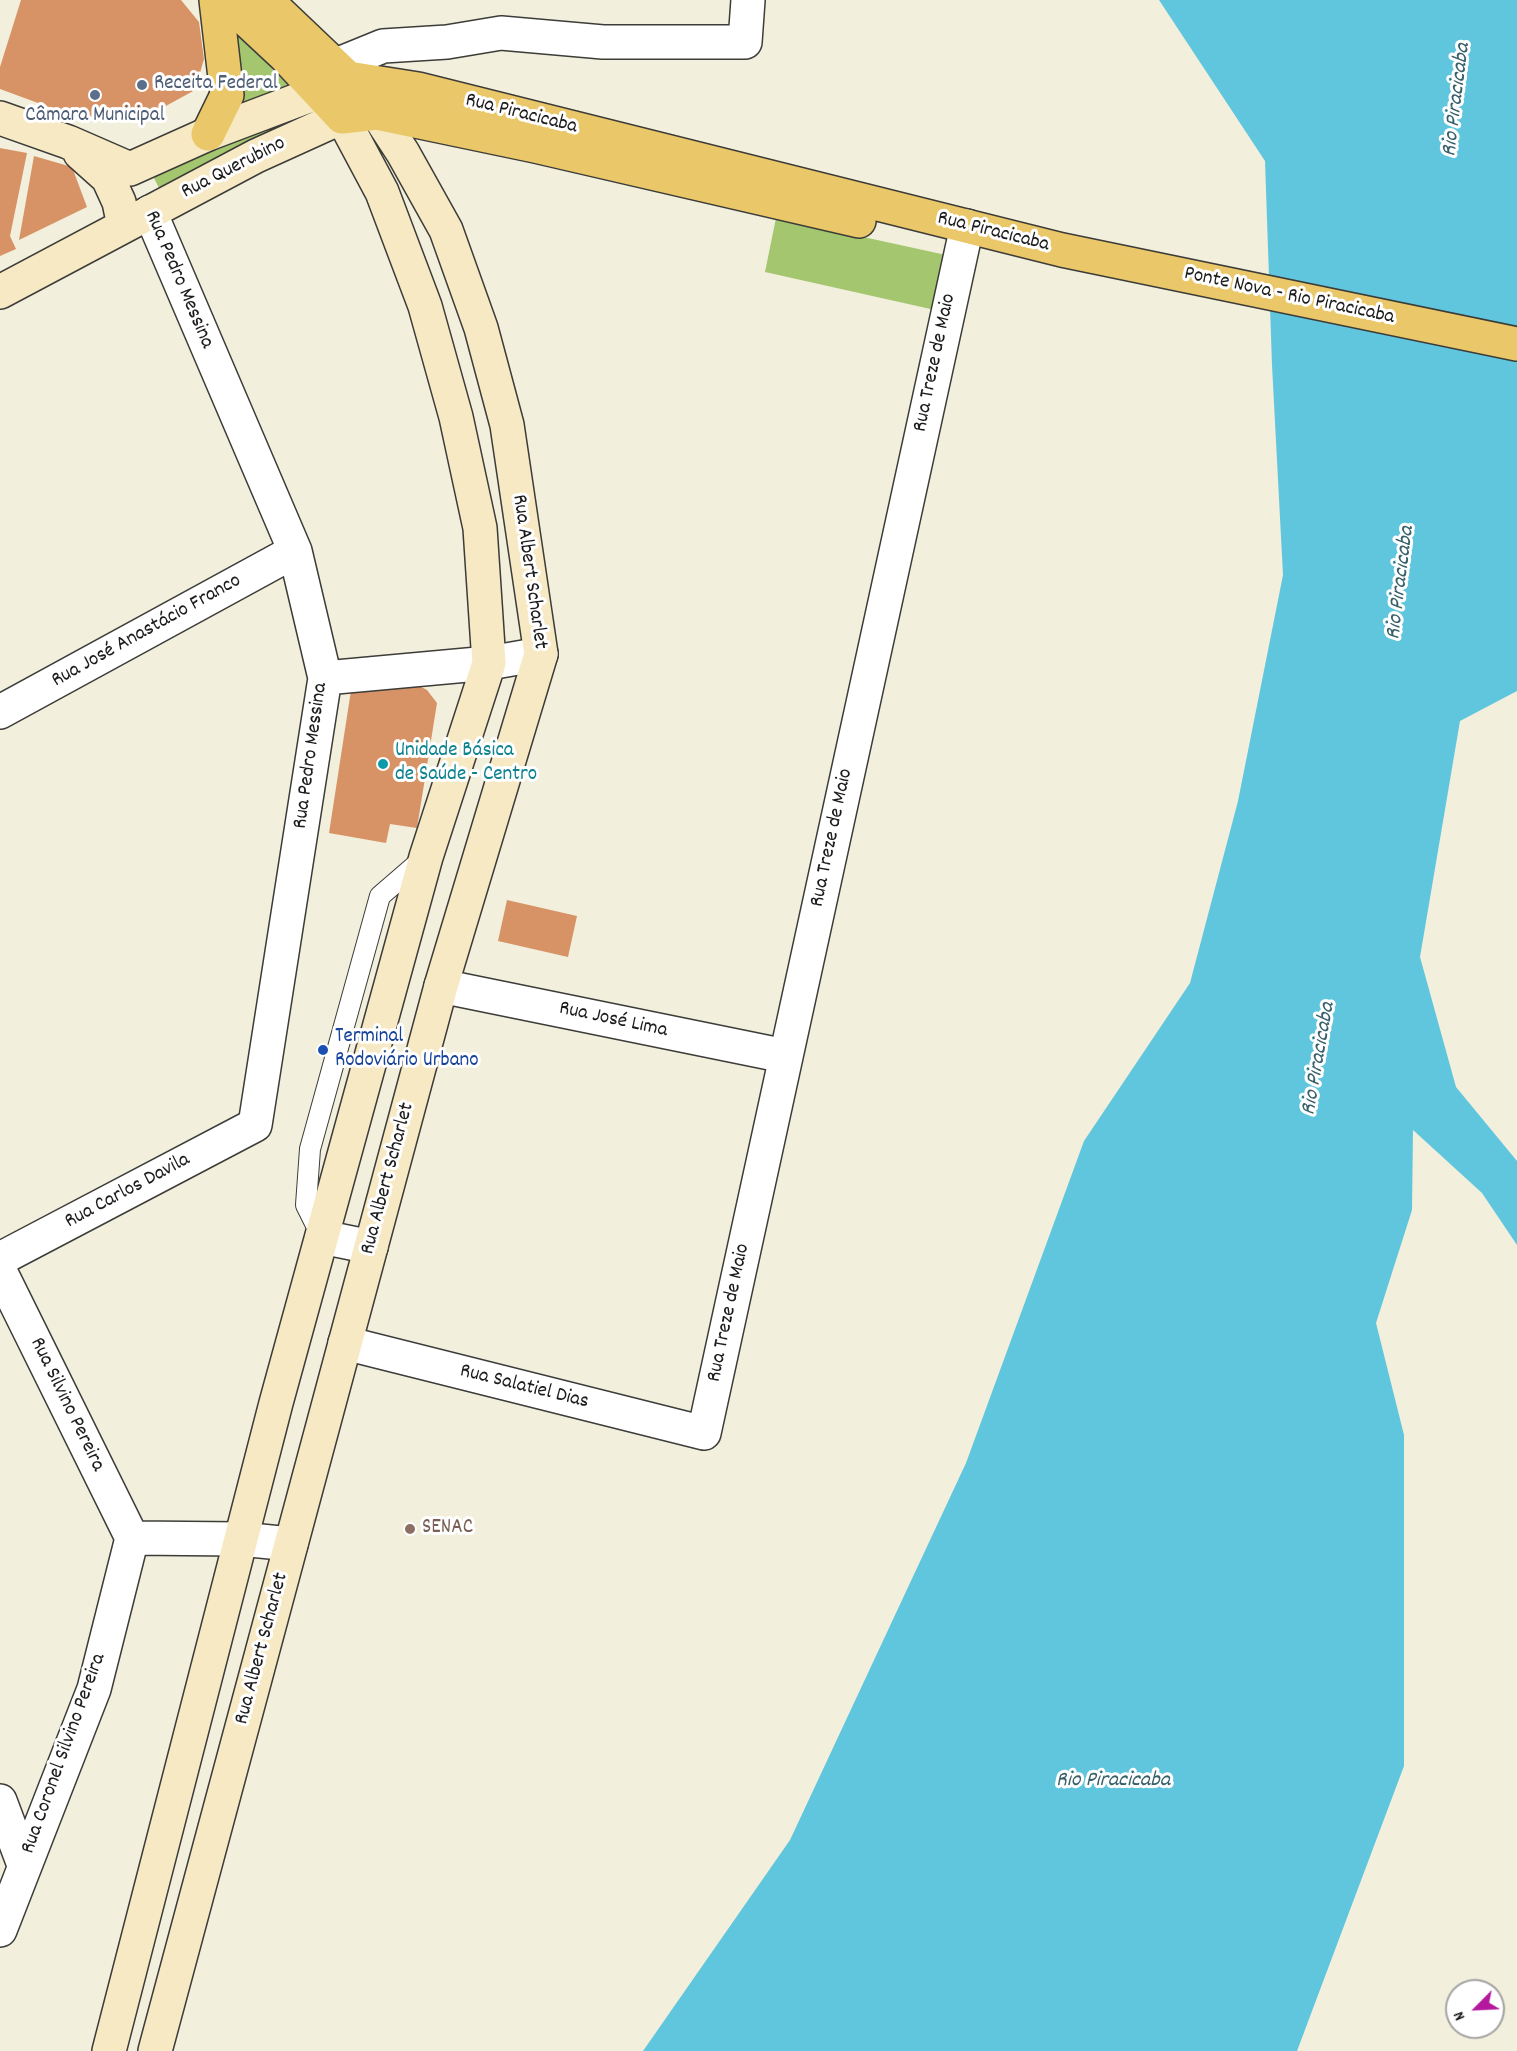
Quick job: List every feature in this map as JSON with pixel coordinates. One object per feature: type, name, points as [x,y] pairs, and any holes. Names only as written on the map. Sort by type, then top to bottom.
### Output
[{"type":"main road","points":[[208,134],[227,94],[216,0]]},
{"type":"main road","points":[[225,0],[377,113]]},
{"type":"main road","points":[[266,0],[334,79],[342,117]]},
{"type":"main road","points":[[0,118],[68,142],[130,169],[334,79]]},
{"type":"main road","name":"Rua Piracicaba","points":[[334,79],[418,89],[964,235]]},
{"type":"main road","name":"Rua Piracicaba","points":[[342,117],[377,113],[964,235],[1062,250]]},
{"type":"main road","name":"Rua Albert Scharlet","points":[[155,2051],[441,986],[541,654],[507,425],[481,328],[446,230],[403,153],[377,113]]},
{"type":"main road","name":"Rua Albert Scharlet","points":[[109,2051],[240,1539],[426,857],[489,663],[480,528],[456,417],[425,306],[382,192],[342,117]]},
{"type":"main road","name":"Rua Querubino","points":[[0,292],[256,156],[342,117]]},
{"type":"main road","points":[[68,142],[108,178],[119,202],[137,219]]},
{"type":"main road","name":"Rua Pedro Messina","points":[[130,169],[137,219]]},
{"type":"main road","name":"Ponte Nova - Rio Piracicaba","points":[[1062,250],[1517,344]]},
{"type":"main road","points":[[426,857],[477,868]]},
{"type":"street","points":[[334,79],[383,46],[447,42],[501,33],[603,42],[745,42],[748,0]]},
{"type":"street","name":"Rua Pedro Messina","points":[[137,219],[295,552],[325,678],[255,1125]]},
{"type":"street","name":"Rua Treze de Maio","points":[[704,1433],[964,235]]},
{"type":"street","name":"Rua José Anastácio Franco","points":[[0,712],[295,552]]},
{"type":"street","points":[[325,678],[489,663],[541,654]]},
{"type":"street","name":"Rua José Lima","points":[[441,986],[785,1056]]},
{"type":"street","name":"Rua Carlos Davila","points":[[0,1259],[255,1125]]},
{"type":"street","points":[[322,1237],[371,1247]]},
{"type":"street","name":"Rua Silvino Pereira","points":[[0,1272],[132,1538]]},
{"type":"street","name":"Rua Salatiel Dias","points":[[345,1343],[704,1433]]},
{"type":"street","points":[[132,1538],[240,1539],[291,1544]]},
{"type":"street","name":"Rua Coronel Silvino Pereira","points":[[0,1930],[94,1689],[132,1538]]},
{"type":"street","points":[[0,1801],[24,1865]]},
{"type":"green space","points":[[227,22],[289,86],[228,111]]},
{"type":"green space","points":[[302,109],[306,117],[162,194],[152,174]]},
{"type":"green space","points":[[776,218],[946,255],[935,310],[765,272]]},
{"type":"water","name":"Rio Piracicaba","points":[[1159,0],[1517,0],[1517,691],[1460,721],[1420,957],[1456,1087],[1517,1161],[1517,1245],[1482,1193],[1413,1130],[1412,1210],[1376,1323],[1404,1435],[1404,1766],[1297,2051],[643,2051],[790,1840],[966,1463],[1084,1141],[1190,983],[1238,801],[1283,575],[1272,365],[1265,161]]},
{"type":"building","name":"Receita Federal","points":[[21,0],[181,0],[199,22],[204,59],[195,90],[164,107],[119,117],[76,117],[0,89],[0,67]]},
{"type":"building","points":[[0,148],[27,153],[10,236],[16,249],[0,256]]},
{"type":"building","points":[[34,156],[72,167],[87,207],[19,240]]},
{"type":"building","name":"Unidade Básica de Saúde - Centro","points":[[412,682],[427,690],[437,703],[417,828],[390,824],[386,843],[329,833],[352,684]]},
{"type":"building","points":[[507,900],[577,916],[568,957],[498,941]]},
{"type":"place","name":"Receita Federal","points":[[142,85]]},
{"type":"place","name":"Câmara Municipal","points":[[95,95]]},
{"type":"place","name":"Unidade Básica de Saúde - Centro","points":[[383,764]]},
{"type":"place","name":"Terminal Rodoviário Urbano","points":[[323,1050]]},
{"type":"place","name":"SENAC","points":[[410,1529]]}]
